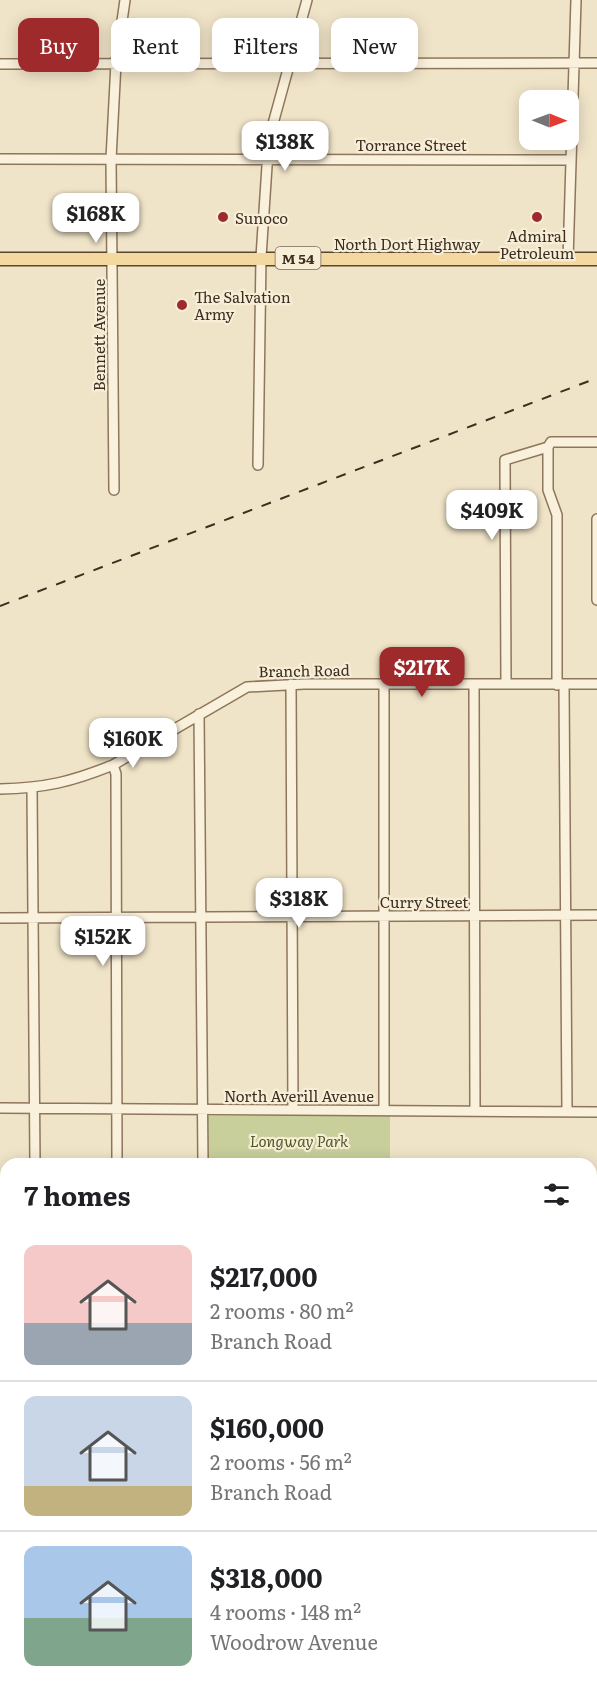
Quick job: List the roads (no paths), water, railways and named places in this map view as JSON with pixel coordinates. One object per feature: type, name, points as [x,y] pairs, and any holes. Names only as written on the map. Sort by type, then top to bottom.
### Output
[{"type":"main road","name":"North Dort Highway","points":[[0,259],[261,257],[597,259]]},
{"type":"street","name":"Bennett Avenue","points":[[122,18],[125,0]]},
{"type":"street","points":[[302,18],[307,0]]},
{"type":"street","points":[[568,259],[576,0]]},
{"type":"street","points":[[319,62],[597,63]]},
{"type":"street","points":[[0,63],[111,63]]},
{"type":"street","name":"Bennett Avenue","points":[[114,490],[113,259],[109,241],[116,72]]},
{"type":"street","points":[[258,465],[261,257],[268,159],[271,131],[287,72]]},
{"type":"street","name":"Torrance Street","points":[[0,159],[570,160]]},
{"type":"street","points":[[567,1112],[566,915],[557,515],[548,490],[548,447],[551,442],[597,442]]},
{"type":"street","points":[[506,684],[505,460],[548,447]]},
{"type":"street","points":[[597,519],[597,600]]},
{"type":"street","points":[[291,684],[293,1110]]},
{"type":"street","name":"Branch Road","points":[[0,789],[52,787],[113,765],[247,687],[291,684],[597,684]]},
{"type":"street","points":[[384,684],[384,1110]]},
{"type":"street","points":[[474,684],[475,1111]]},
{"type":"street","points":[[199,714],[202,1158]]},
{"type":"street","points":[[113,765],[116,774],[117,1158]]},
{"type":"street","points":[[32,789],[35,1158]]},
{"type":"street","name":"Curry Street","points":[[0,918],[597,915]]},
{"type":"street","name":"North Averill Avenue","points":[[0,1108],[597,1112]]},
{"type":"railway","points":[[0,606],[597,378]]},
{"type":"place","name":"Sunoco","points":[[223,217]]},
{"type":"place","name":"Admiral Petroleum","points":[[537,217]]},
{"type":"place","name":"The Salvation Army","points":[[182,305]]},
{"type":"park label","name":"Longway Park","points":[[299,1140]]}]
